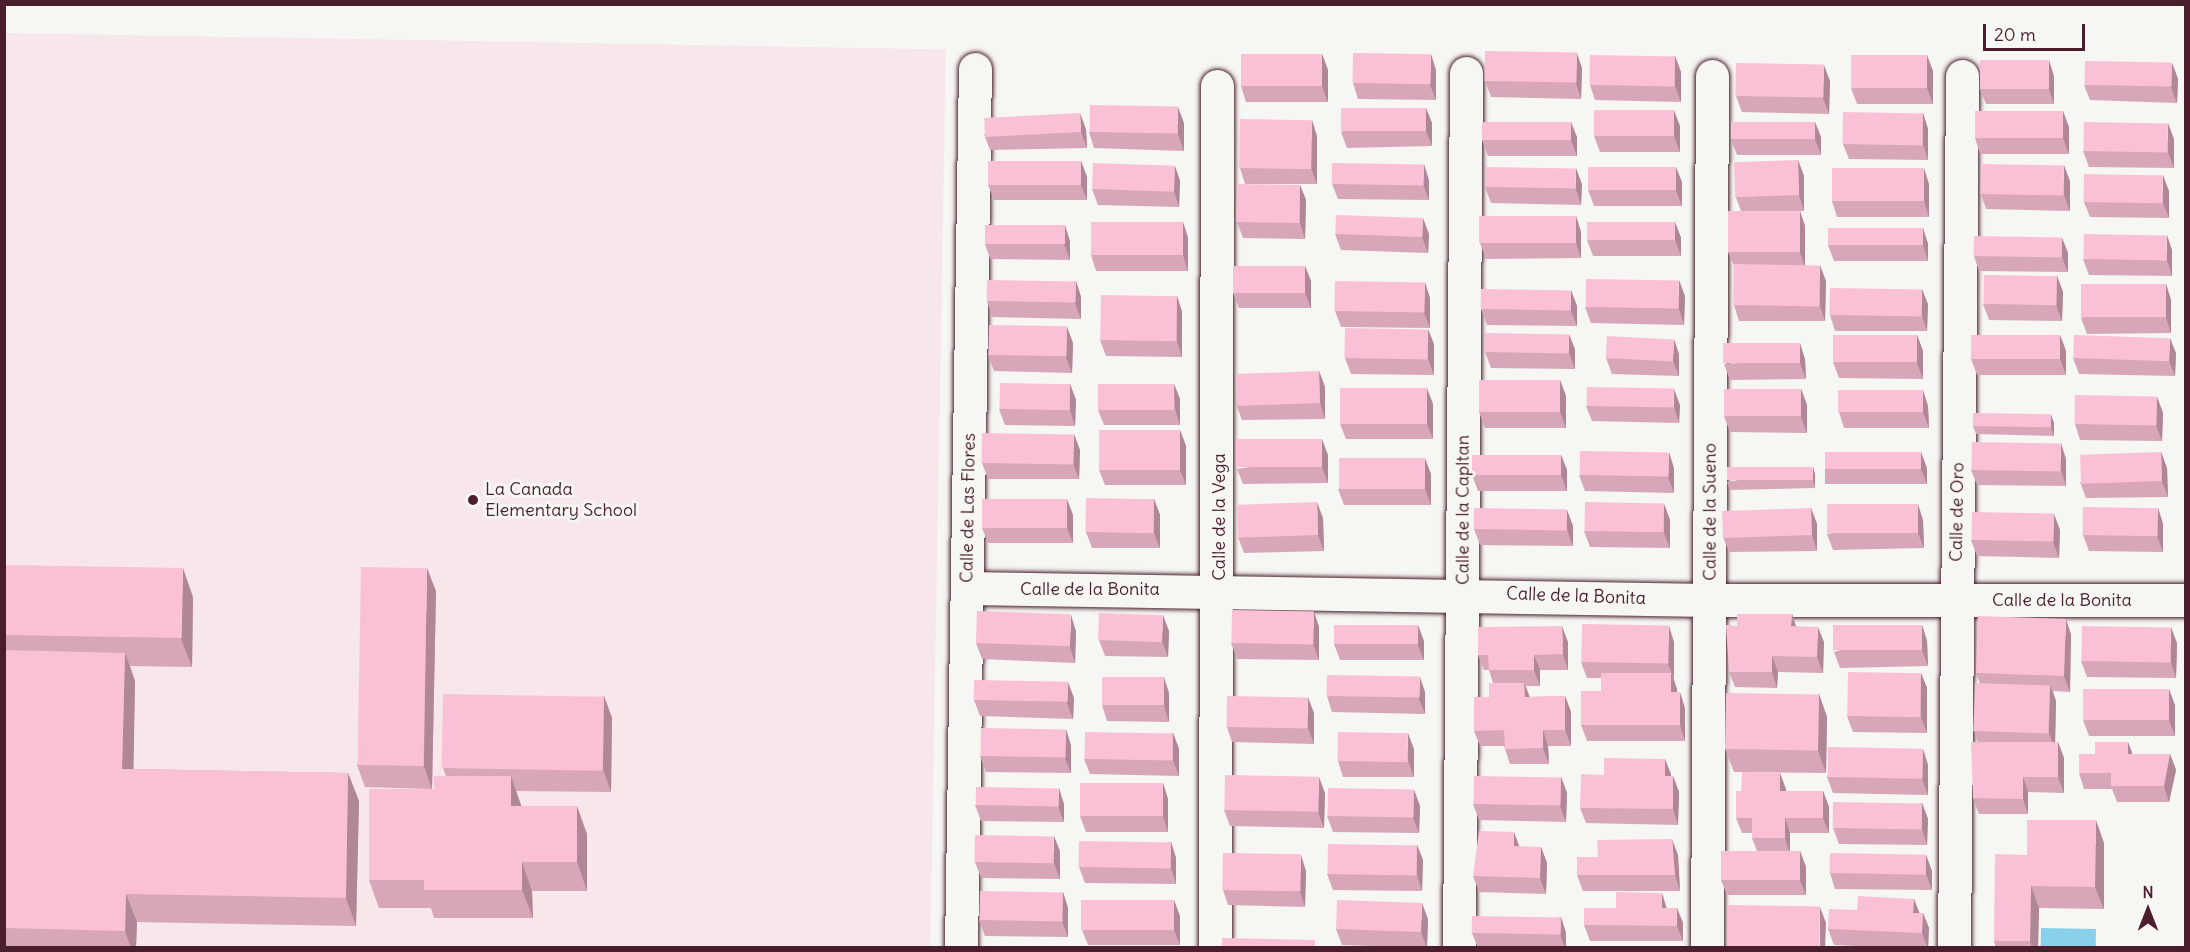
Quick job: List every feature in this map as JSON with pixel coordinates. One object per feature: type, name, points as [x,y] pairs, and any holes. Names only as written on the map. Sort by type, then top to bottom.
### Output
[{"type":"street","name":"Calle de Las Flores","points":[[961,948],[975,69]]},
{"type":"street","name":"Calle de la Capltan","points":[[1459,948],[1466,73]]},
{"type":"street","name":"Calle de la Sueno","points":[[1707,948],[1712,76]]},
{"type":"street","name":"Calle de Oro","points":[[1954,948],[1962,76]]},
{"type":"street","name":"Calle de la Vega","points":[[1215,948],[1220,590],[1217,86]]},
{"type":"street","name":"Calle de la Bonita","points":[[967,588],[1462,592],[1710,600],[2186,600]]},
{"type":"shaded area","name":"La Canada Elementary School","points":[[5,33],[946,49],[930,948],[4,948]]},
{"type":"water","points":[[2041,928],[2096,929],[2096,948],[2041,947]]},
{"type":"building","points":[[1485,51],[1577,53],[1576,83],[1484,81]]},
{"type":"building","points":[[1353,53],[1431,54],[1430,84],[1352,83]]},
{"type":"building","points":[[1241,54],[1322,54],[1322,86],[1241,86]]},
{"type":"building","points":[[1590,55],[1675,56],[1674,86],[1589,85]]},
{"type":"building","points":[[1851,55],[1927,55],[1927,88],[1851,88]]},
{"type":"building","points":[[1980,60],[2049,60],[2049,89],[1980,89]]},
{"type":"building","points":[[2085,61],[2172,63],[2172,87],[2085,85]]},
{"type":"building","points":[[1736,63],[1824,65],[1823,98],[1735,96]]},
{"type":"building","points":[[1090,105],[1178,107],[1178,134],[1090,132]]},
{"type":"building","points":[[1341,108],[1426,108],[1426,131],[1341,131]]},
{"type":"building","points":[[1594,110],[1674,110],[1674,136],[1594,136]]},
{"type":"building","points":[[1975,111],[2063,111],[2063,138],[1975,138]]},
{"type":"building","points":[[1843,112],[1923,113],[1922,145],[1842,144]]},
{"type":"building","points":[[1080,113],[1081,132],[985,137],[984,118]]},
{"type":"building","points":[[1240,119],[1312,120],[1311,169],[1239,168]]},
{"type":"building","points":[[1482,122],[1571,122],[1571,140],[1482,140]]},
{"type":"building","points":[[1731,122],[1815,122],[1815,139],[1731,139]]},
{"type":"building","points":[[2084,122],[2168,123],[2167,152],[2083,151]]},
{"type":"building","points":[[1798,160],[1799,195],[1735,197],[1734,162]]},
{"type":"building","points":[[988,161],[1081,161],[1081,185],[988,185]]},
{"type":"building","points":[[1093,163],[1175,166],[1174,192],[1092,189]]},
{"type":"building","points":[[1332,163],[1424,165],[1424,186],[1332,184]]},
{"type":"building","points":[[1981,164],[2064,165],[2063,195],[1980,194]]},
{"type":"building","points":[[1486,167],[1576,169],[1576,189],[1486,187]]},
{"type":"building","points":[[1588,167],[1676,167],[1676,190],[1588,190]]},
{"type":"building","points":[[1832,168],[1924,168],[1924,201],[1832,201]]},
{"type":"building","points":[[2084,174],[2163,175],[2162,203],[2084,202]]},
{"type":"building","points":[[1237,184],[1300,185],[1299,223],[1236,222]]},
{"type":"building","points":[[1728,211],[1800,211],[1800,252],[1728,252]]},
{"type":"building","points":[[1336,215],[1423,218],[1422,237],[1335,234]]},
{"type":"building","points":[[1479,216],[1576,216],[1576,243],[1479,243]]},
{"type":"building","points":[[1091,222],[1183,222],[1183,255],[1091,255]]},
{"type":"building","points":[[1587,222],[1675,222],[1675,240],[1587,240]]},
{"type":"building","points":[[985,225],[1065,225],[1065,244],[985,244]]},
{"type":"building","points":[[1828,228],[1923,228],[1923,245],[1828,245]]},
{"type":"building","points":[[2084,234],[2167,235],[2167,260],[2084,259]]},
{"type":"building","points":[[1974,236],[2062,238],[2062,258],[1974,256]]},
{"type":"building","points":[[1734,264],[1820,266],[1819,306],[1733,305]]},
{"type":"building","points":[[1233,266],[1305,266],[1305,293],[1233,293]]},
{"type":"building","points":[[1984,275],[2057,276],[2056,305],[1983,304]]},
{"type":"building","points":[[1586,279],[1679,281],[1678,309],[1586,307]]},
{"type":"building","points":[[987,280],[1076,282],[1076,303],[987,301]]},
{"type":"building","points":[[1335,281],[1425,283],[1424,313],[1334,311]]},
{"type":"building","points":[[2081,284],[2166,284],[2166,317],[2081,317]]},
{"type":"building","points":[[1830,288],[1922,290],[1922,317],[1830,315]]},
{"type":"building","points":[[1481,289],[1571,291],[1571,311],[1481,309]]},
{"type":"building","points":[[1101,295],[1177,296],[1176,341],[1100,340]]},
{"type":"building","points":[[989,325],[1067,326],[1066,356],[988,355]]},
{"type":"building","points":[[1345,328],[1428,329],[1427,359],[1344,358]]},
{"type":"building","points":[[1485,333],[1569,334],[1569,353],[1485,352]]},
{"type":"building","points":[[1833,335],[1917,335],[1917,362],[1833,362]]},
{"type":"building","points":[[1971,335],[2060,335],[2060,359],[1971,359]]},
{"type":"building","points":[[2074,335],[2170,338],[2169,361],[2073,358]]},
{"type":"building","points":[[1607,336],[1674,340],[1673,361],[1606,358]]},
{"type":"building","points":[[1723,343],[1800,343],[1800,363],[1723,363]]},
{"type":"building","points":[[1319,371],[1320,403],[1237,406],[1236,374]]},
{"type":"building","points":[[1479,380],[1560,380],[1560,412],[1479,412]]},
{"type":"building","points":[[1000,383],[1070,384],[1070,410],[1000,409]]},
{"type":"building","points":[[1098,384],[1174,384],[1174,410],[1098,410]]},
{"type":"building","points":[[1587,387],[1674,389],[1674,408],[1587,406]]},
{"type":"building","points":[[1340,388],[1427,388],[1427,424],[1340,424]]},
{"type":"building","points":[[1724,389],[1801,389],[1801,416],[1724,416]]},
{"type":"building","points":[[1838,390],[1923,390],[1923,412],[1838,412]]},
{"type":"building","points":[[2075,395],[2157,396],[2156,425],[2074,424]]},
{"type":"building","points":[[1973,413],[2051,414],[2051,427],[1973,426]]},
{"type":"building","points":[[1099,430],[1180,430],[1180,470],[1099,470]]},
{"type":"building","points":[[982,433],[1074,435],[1073,465],[981,463]]},
{"type":"building","points":[[1236,439],[1322,439],[1322,467],[1236,467]]},
{"type":"building","points":[[1972,442],[2061,444],[2060,472],[1972,470]]},
{"type":"building","points":[[1580,451],[1669,453],[1669,477],[1580,475]]},
{"type":"building","points":[[1825,452],[1921,452],[1921,469],[1825,469]]},
{"type":"building","points":[[2161,452],[2162,481],[2081,484],[2080,455]]},
{"type":"building","points":[[1472,455],[1561,455],[1561,475],[1472,475]]},
{"type":"building","points":[[1339,458],[1425,458],[1425,489],[1339,489]]},
{"type":"building","points":[[1727,467],[1813,467],[1813,480],[1727,480]]},
{"type":"building","points":[[1086,498],[1154,499],[1153,533],[1085,532]]},
{"type":"building","points":[[982,499],[1067,499],[1067,528],[982,528]]},
{"type":"building","points":[[1317,502],[1318,535],[1238,538],[1237,505]]},
{"type":"building","points":[[1585,502],[1664,503],[1663,532],[1584,531]]},
{"type":"building","points":[[1827,504],[1918,504],[1918,533],[1827,533]]},
{"type":"building","points":[[2083,507],[2158,508],[2157,536],[2083,535]]},
{"type":"building","points":[[1474,508],[1567,510],[1567,531],[1474,529]]},
{"type":"building","points":[[1811,508],[1812,535],[1723,538],[1722,511]]},
{"type":"building","points":[[1972,512],[2054,513],[2053,541],[1972,540]]},
{"type":"building","points":[[4,565],[183,568],[182,638],[4,635]]},
{"type":"building","points":[[361,567],[427,568],[424,766],[358,765]]},
{"type":"building","points":[[1232,610],[1314,611],[1313,644],[1231,643]]},
{"type":"building","points":[[977,611],[1071,614],[1070,646],[976,643]]},
{"type":"building","points":[[1099,613],[1163,615],[1162,642],[1098,640]]},
{"type":"building","points":[[1737,614],[1792,614],[1791,626],[1818,627],[1817,657],[1772,656],[1772,672],[1729,672],[1726,625],[1737,626]]},
{"type":"building","points":[[1978,616],[2066,619],[2064,676],[1976,673]]},
{"type":"building","points":[[1582,624],[1669,626],[1668,664],[1581,662]]},
{"type":"building","points":[[1334,625],[1418,625],[1418,644],[1334,644]]},
{"type":"building","points":[[1833,625],[1922,625],[1922,650],[1833,650]]},
{"type":"building","points":[[1562,626],[1563,654],[1534,655],[1534,670],[1489,670],[1488,655],[1478,655],[1478,627]]},
{"type":"building","points":[[2082,626],[2171,628],[2170,663],[2081,661]]},
{"type":"building","points":[[4,650],[125,653],[122,769],[348,773],[346,898],[126,894],[125,931],[4,928]]},
{"type":"building","points":[[1848,672],[1921,673],[1920,717],[1847,716]]},
{"type":"building","points":[[1601,673],[1671,673],[1671,692],[1680,692],[1680,725],[1581,725],[1581,691],[1601,691]]},
{"type":"building","points":[[1327,675],[1420,677],[1420,698],[1327,696]]},
{"type":"building","points":[[1102,677],[1164,677],[1164,705],[1102,705]]},
{"type":"building","points":[[974,680],[1068,682],[1068,702],[974,700]]},
{"type":"building","points":[[1489,683],[1524,683],[1525,697],[1565,696],[1565,730],[1543,730],[1543,748],[1505,749],[1504,730],[1474,731],[1474,697],[1489,697]]},
{"type":"building","points":[[1975,683],[2050,686],[2048,734],[1973,731]]},
{"type":"building","points":[[2083,689],[2169,689],[2169,720],[2083,720]]},
{"type":"building","points":[[1726,693],[1819,695],[1818,751],[1725,749]]},
{"type":"building","points":[[443,694],[604,697],[603,771],[442,768]]},
{"type":"building","points":[[1227,696],[1308,697],[1307,728],[1226,727]]},
{"type":"building","points":[[981,728],[1066,729],[1065,757],[981,756]]},
{"type":"building","points":[[1085,732],[1173,734],[1173,761],[1085,759]]},
{"type":"building","points":[[1338,732],[1408,733],[1407,762],[1337,761]]},
{"type":"building","points":[[1971,742],[2058,742],[2058,777],[2023,777],[2023,799],[1973,798]]},
{"type":"building","points":[[2095,742],[2128,742],[2128,754],[2170,754],[2164,786],[2111,786],[2111,773],[2079,773],[2079,754],[2095,754]]},
{"type":"building","points":[[1828,747],[1923,749],[1922,779],[1827,777]]},
{"type":"building","points":[[1604,758],[1665,759],[1665,776],[1673,776],[1673,809],[1580,808],[1581,774],[1604,775]]},
{"type":"building","points":[[1742,772],[1780,773],[1780,791],[1823,791],[1823,818],[1785,818],[1785,838],[1752,838],[1752,818],[1736,818],[1736,791],[1741,791]]},
{"type":"building","points":[[1225,775],[1319,777],[1318,812],[1224,810]]},
{"type":"building","points":[[434,776],[511,776],[511,806],[577,806],[577,862],[522,862],[522,890],[424,890],[424,880],[369,880],[369,789],[434,789]]},
{"type":"building","points":[[1474,776],[1561,778],[1560,806],[1474,804]]},
{"type":"building","points":[[1080,783],[1163,783],[1163,816],[1080,816]]},
{"type":"building","points":[[976,787],[1059,788],[1059,806],[976,805]]},
{"type":"building","points":[[1328,788],[1414,790],[1413,817],[1328,816]]},
{"type":"building","points":[[1833,802],[1922,804],[1922,830],[1833,828]]},
{"type":"building","points":[[2027,820],[2096,820],[2095,887],[2031,886],[2030,941],[1994,941],[1995,854],[2027,855]]},
{"type":"building","points":[[1479,831],[1514,832],[1514,846],[1541,847],[1540,878],[1473,876]]},
{"type":"building","points":[[975,835],[1054,836],[1054,863],[975,862]]},
{"type":"building","points":[[1672,839],[1675,875],[1577,875],[1577,857],[1598,857],[1597,840]]},
{"type":"building","points":[[1079,841],[1171,843],[1171,869],[1079,867]]},
{"type":"building","points":[[1328,844],[1417,846],[1416,876],[1327,874]]},
{"type":"building","points":[[1721,851],[1800,851],[1800,880],[1721,880]]},
{"type":"building","points":[[1223,853],[1301,854],[1300,891],[1222,890]]},
{"type":"building","points":[[1830,853],[1926,855],[1926,875],[1830,873]]},
{"type":"building","points":[[980,891],[1063,892],[1062,921],[979,920]]},
{"type":"building","points":[[1616,892],[1662,893],[1662,908],[1677,908],[1677,926],[1584,925],[1584,908],[1616,908]]},
{"type":"building","points":[[1858,896],[1914,899],[1913,913],[1923,913],[1922,933],[1828,929],[1829,909],[1857,910]]},
{"type":"building","points":[[1081,900],[1174,900],[1174,930],[1081,930]]},
{"type":"building","points":[[1337,900],[1422,903],[1421,932],[1336,929]]},
{"type":"building","points":[[1728,905],[1820,907],[1819,948],[1727,948]]},
{"type":"building","points":[[1472,916],[1561,918],[1561,935],[1472,933]]},
{"type":"building","points":[[1222,938],[1315,940],[1315,948],[1222,948]]},
{"type":"place","name":"La Canada Elementary School","points":[[473,500]]}]
